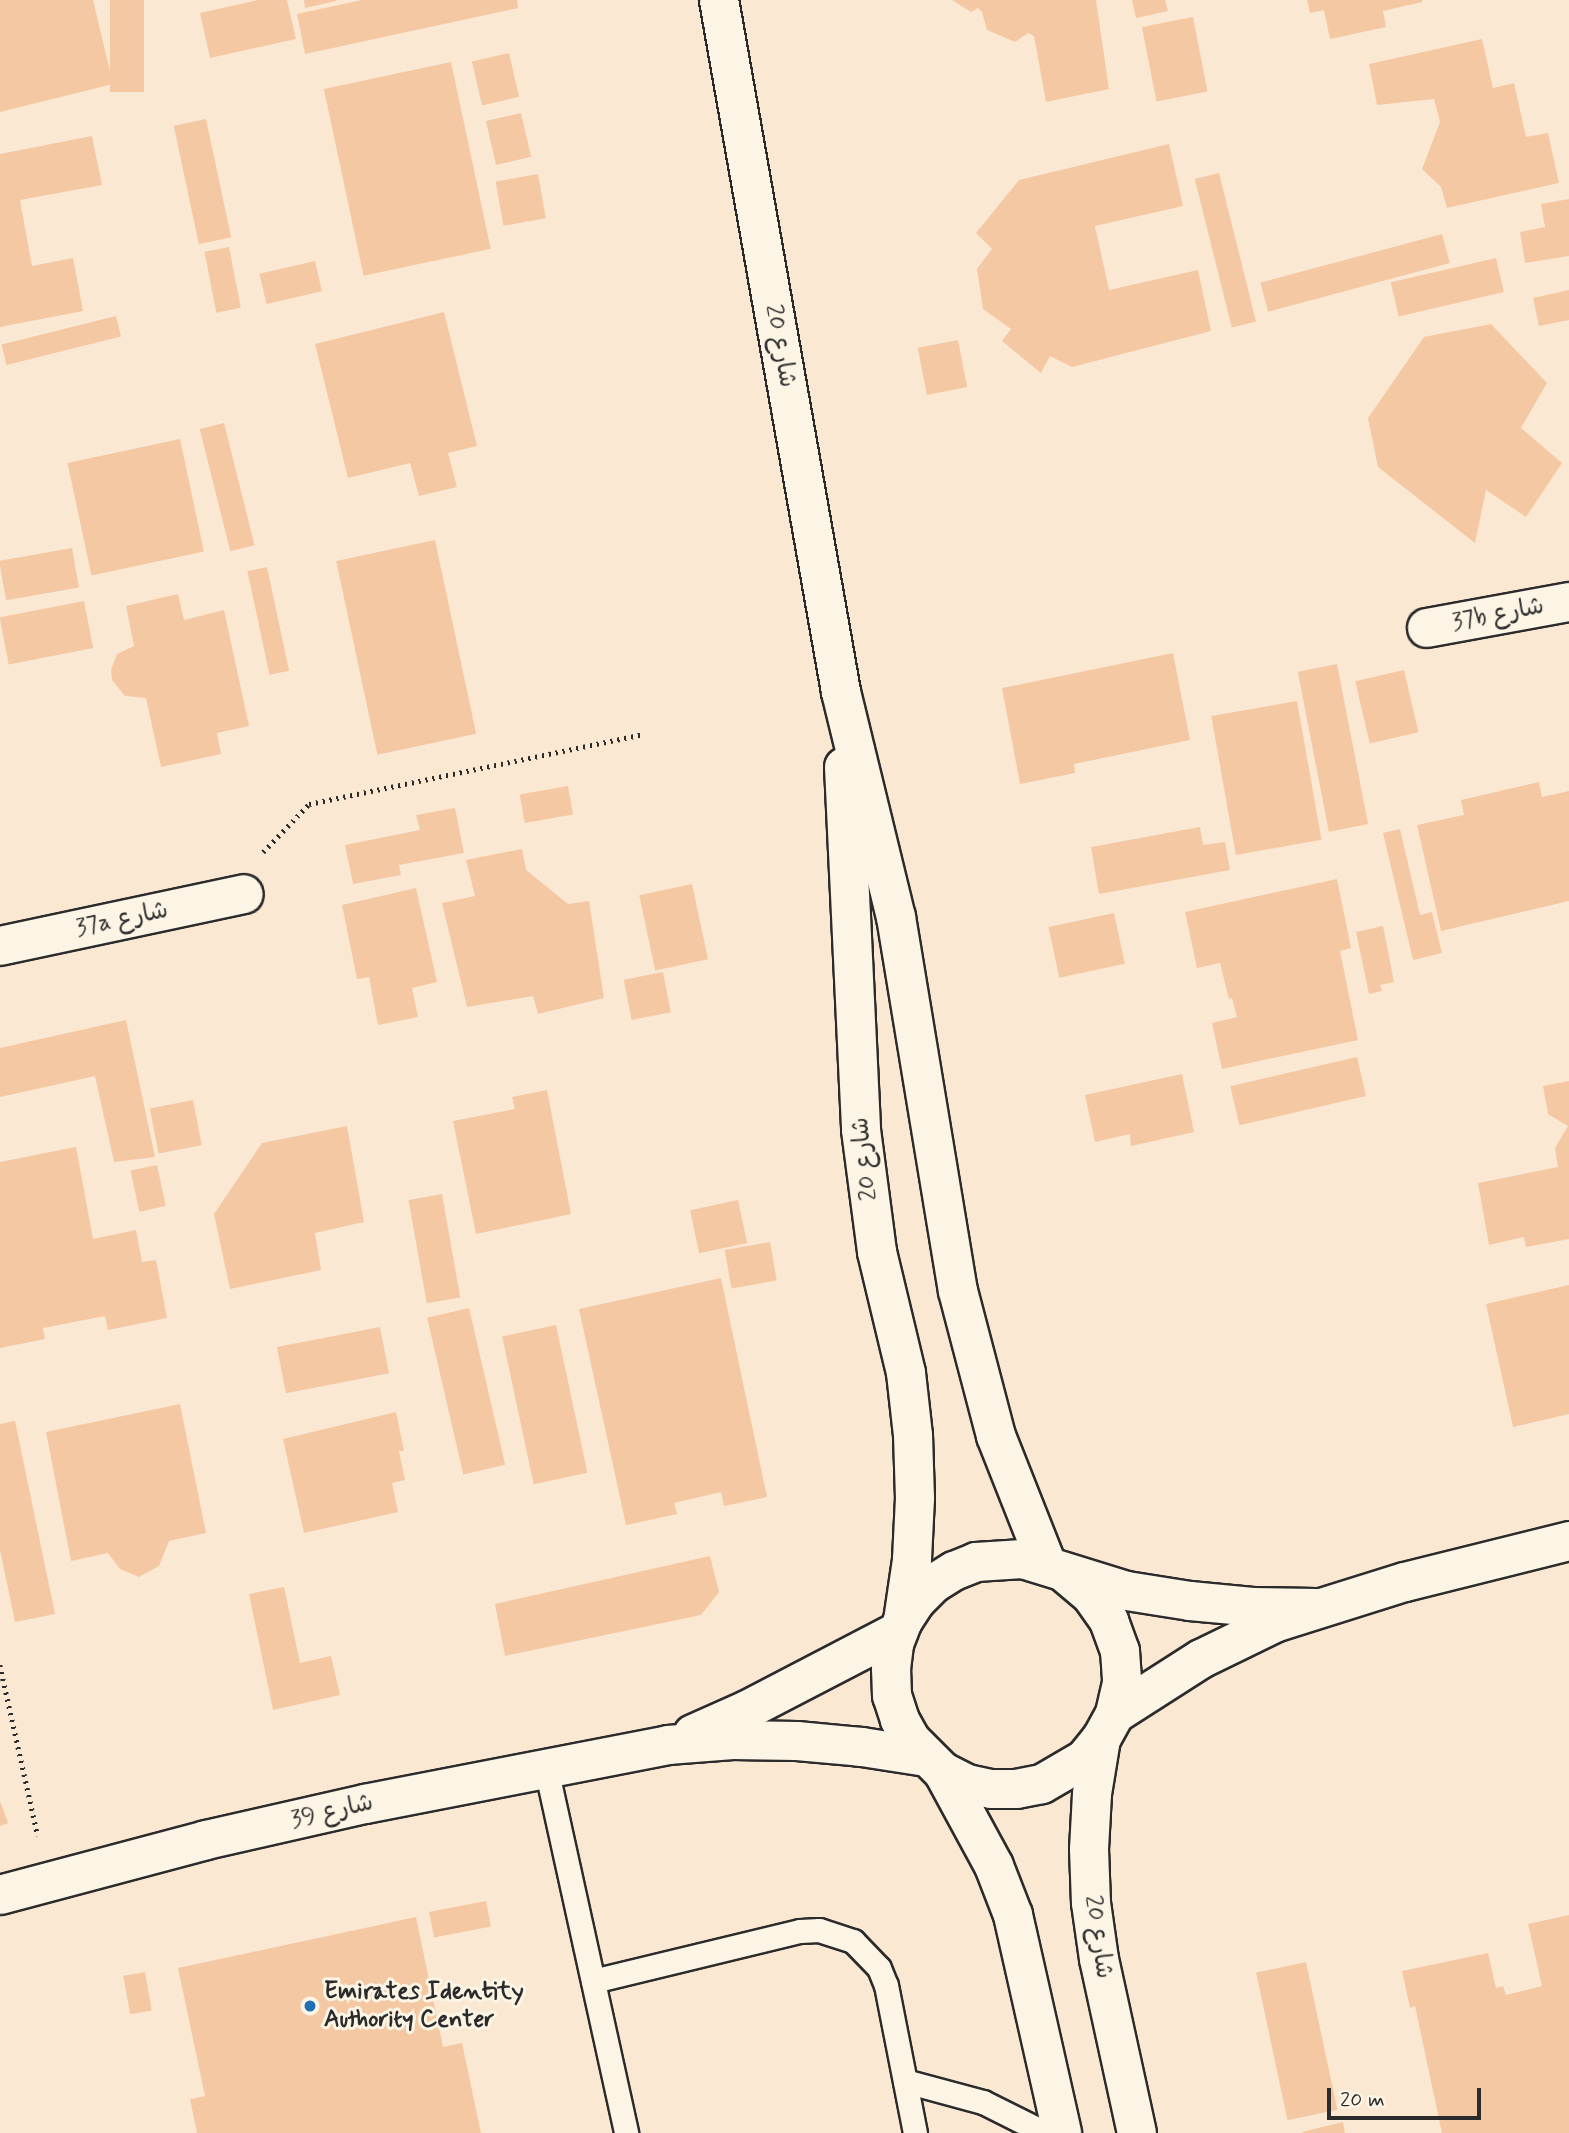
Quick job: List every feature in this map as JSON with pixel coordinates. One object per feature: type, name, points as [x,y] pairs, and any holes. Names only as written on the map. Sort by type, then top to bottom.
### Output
[{"type":"street","name":"شارع 20","points":[[719,0],[841,692],[896,917],[967,1330],[996,1436],[1057,1570]]},
{"type":"street","name":"37b شارع","points":[[1427,628],[1569,602]]},
{"type":"street","name":"شارع 20","points":[[841,692],[860,1130],[877,1252],[906,1373],[914,1435],[912,1560],[901,1626]]},
{"type":"street","name":"37a شارع","points":[[0,946],[230,897]]},
{"type":"street","points":[[1108,1727],[1238,1639],[1316,1608],[1569,1541]]},
{"type":"street","points":[[1062,2133],[1013,1915],[994,1866],[934,1765],[900,1720],[892,1696],[891,1669],[901,1626],[916,1601],[933,1584],[976,1562],[1023,1559],[1127,1591],[1253,1607],[1316,1608]]},
{"type":"street","points":[[934,1765],[967,1784],[1017,1789],[1042,1784],[1085,1759],[1108,1727],[1122,1683],[1120,1651],[1113,1631],[1091,1595],[1057,1570]]},
{"type":"street","name":"شارع 39","points":[[668,1745],[747,1710],[901,1626]]},
{"type":"street","name":"شارع 20","points":[[1108,1727],[1091,1807],[1091,1903],[1099,1959],[1137,2133]]},
{"type":"street","name":"شارع 39","points":[[0,1895],[338,1810],[668,1745],[733,1740],[797,1741],[862,1747],[934,1765]]},
{"type":"lane","points":[[546,1768],[626,2133]]},
{"type":"lane","points":[[593,1981],[800,1931],[836,1934],[868,1953],[879,1968],[886,1985],[915,2133]]},
{"type":"lane","points":[[905,2081],[983,2102],[1045,2133]]},
{"type":"path","points":[[230,897],[309,804],[643,734]]},
{"type":"path","points":[[0,1665],[48,1881]]},
{"type":"building","points":[[0,0],[93,0],[113,84],[0,112]]},
{"type":"building","points":[[110,0],[144,0],[144,92],[110,92]]},
{"type":"building","points":[[258,0],[287,0],[296,39],[210,58],[200,13]]},
{"type":"building","points":[[304,0],[336,0],[336,1],[305,8]]},
{"type":"building","points":[[362,0],[517,0],[518,8],[305,54],[297,14]]},
{"type":"building","points":[[952,0],[1096,0],[1109,89],[1046,102],[1034,36],[1028,33],[1015,42],[987,30],[982,12],[978,8],[971,12]]},
{"type":"building","points":[[1132,0],[1165,0],[1168,11],[1136,18]]},
{"type":"building","points":[[1307,0],[1422,2],[1383,11],[1386,27],[1330,39],[1324,10],[1310,13]]},
{"type":"building","points":[[1193,17],[1208,92],[1156,102],[1142,27]]},
{"type":"building","points":[[1482,39],[1493,88],[1514,83],[1526,137],[1548,133],[1559,183],[1447,208],[1441,187],[1422,169],[1440,122],[1434,99],[1377,105],[1369,64]]},
{"type":"building","points":[[509,53],[519,97],[482,105],[472,62]]},
{"type":"building","points":[[451,62],[491,249],[364,276],[324,89]]},
{"type":"building","points":[[521,113],[531,157],[496,165],[486,121]]},
{"type":"building","points":[[206,119],[231,237],[199,244],[174,126]]},
{"type":"building","points":[[92,136],[102,185],[20,200],[32,266],[73,258],[83,311],[0,327],[0,154]]},
{"type":"building","points":[[1169,144],[1183,206],[1095,226],[1109,290],[1198,270],[1211,331],[1072,367],[1050,356],[1041,373],[1002,341],[1011,329],[983,309],[977,269],[992,249],[976,233],[1019,180]]},
{"type":"building","points":[[1219,173],[1256,321],[1232,328],[1195,179]]},
{"type":"building","points":[[538,174],[546,218],[503,226],[496,181]]},
{"type":"building","points":[[1569,199],[1569,256],[1525,263],[1520,232],[1545,227],[1541,204]]},
{"type":"building","points":[[1442,234],[1450,263],[1268,312],[1260,283]]},
{"type":"building","points":[[229,247],[241,308],[216,313],[204,252]]},
{"type":"building","points":[[1496,258],[1504,292],[1399,316],[1391,282]]},
{"type":"building","points":[[315,261],[322,291],[266,304],[259,274]]},
{"type":"building","points":[[1569,290],[1569,320],[1539,326],[1533,298]]},
{"type":"building","points":[[444,312],[477,446],[448,453],[457,487],[419,496],[410,463],[348,478],[315,344]]},
{"type":"building","points":[[116,316],[121,336],[7,365],[2,345]]},
{"type":"building","points":[[1491,324],[1547,383],[1521,428],[1562,463],[1526,517],[1486,490],[1475,543],[1378,467],[1368,418],[1424,337]]},
{"type":"building","points":[[958,340],[967,387],[927,395],[918,348]]},
{"type":"building","points":[[224,423],[254,545],[230,551],[200,429]]},
{"type":"building","points":[[180,439],[204,551],[91,575],[68,463]]},
{"type":"building","points":[[435,540],[476,734],[377,755],[336,561]]},
{"type":"building","points":[[72,548],[79,587],[6,600],[0,561]]},
{"type":"building","points":[[267,567],[289,671],[269,675],[247,571]]},
{"type":"building","points":[[178,594],[184,620],[224,610],[249,726],[217,733],[221,754],[161,767],[146,698],[125,696],[112,680],[111,670],[117,654],[134,646],[126,606]]},
{"type":"building","points":[[84,601],[93,648],[9,665],[0,617]]},
{"type":"building","points":[[1173,653],[1190,740],[1074,764],[1075,773],[1020,784],[1002,688]]},
{"type":"building","points":[[1337,664],[1368,824],[1329,832],[1298,672]]},
{"type":"building","points":[[1404,670],[1418,732],[1370,744],[1355,681]]},
{"type":"building","points":[[1297,701],[1321,840],[1236,855],[1211,716]]},
{"type":"building","points":[[1539,782],[1542,797],[1569,791],[1569,901],[1441,931],[1417,825],[1464,815],[1461,800]]},
{"type":"building","points":[[568,786],[573,815],[525,823],[520,795]]},
{"type":"building","points":[[455,808],[464,853],[399,865],[401,875],[353,884],[345,845],[420,830],[416,815]]},
{"type":"building","points":[[1200,827],[1203,845],[1225,842],[1230,870],[1099,894],[1091,847]]},
{"type":"building","points":[[1400,829],[1420,915],[1432,912],[1442,953],[1413,960],[1383,833]]},
{"type":"building","points":[[522,849],[526,870],[568,904],[589,901],[604,998],[538,1014],[533,996],[467,1007],[442,903],[475,896],[466,860]]},
{"type":"building","points":[[1337,879],[1351,948],[1340,951],[1358,1040],[1222,1069],[1212,1023],[1237,1017],[1232,998],[1229,999],[1220,963],[1197,968],[1185,912]]},
{"type":"building","points":[[692,884],[708,959],[655,971],[639,895]]},
{"type":"building","points":[[416,888],[437,982],[412,988],[418,1017],[378,1025],[369,977],[357,979],[342,905]]},
{"type":"building","points":[[1114,913],[1125,964],[1059,978],[1048,927]]},
{"type":"building","points":[[1383,926],[1394,982],[1380,985],[1382,991],[1369,994],[1356,932]]},
{"type":"building","points":[[663,972],[671,1012],[632,1020],[624,980]]},
{"type":"building","points":[[126,1020],[155,1157],[114,1162],[95,1076],[0,1097],[0,1048]]},
{"type":"building","points":[[1357,1057],[1366,1096],[1239,1125],[1230,1086]]},
{"type":"building","points":[[1182,1074],[1194,1132],[1131,1146],[1130,1134],[1095,1142],[1085,1095]]},
{"type":"building","points":[[1569,1081],[1569,1239],[1526,1247],[1524,1237],[1489,1245],[1478,1183],[1558,1167],[1555,1148],[1568,1126],[1548,1114],[1543,1086]]},
{"type":"building","points":[[547,1090],[571,1214],[476,1234],[453,1121],[515,1109],[512,1097]]},
{"type":"building","points":[[193,1100],[202,1145],[159,1154],[150,1108]]},
{"type":"building","points":[[347,1126],[364,1222],[315,1233],[321,1270],[230,1289],[214,1214],[262,1143]]},
{"type":"building","points":[[76,1147],[93,1239],[136,1230],[142,1262],[156,1260],[167,1318],[108,1330],[105,1316],[43,1328],[45,1339],[0,1348],[0,1162]]},
{"type":"building","points":[[157,1165],[166,1206],[139,1212],[131,1171]]},
{"type":"building","points":[[442,1194],[460,1297],[427,1303],[409,1200]]},
{"type":"building","points":[[738,1200],[747,1243],[699,1253],[690,1210]]},
{"type":"building","points":[[770,1242],[777,1280],[731,1288],[725,1250]]},
{"type":"building","points":[[721,1278],[767,1497],[724,1506],[721,1492],[674,1503],[677,1514],[626,1525],[579,1309]]},
{"type":"building","points":[[1569,1285],[1569,1414],[1513,1427],[1486,1304]]},
{"type":"building","points":[[469,1308],[505,1465],[463,1475],[427,1318]]},
{"type":"building","points":[[556,1325],[587,1473],[534,1484],[502,1336]]},
{"type":"building","points":[[380,1327],[389,1373],[286,1393],[277,1347]]},
{"type":"building","points":[[180,1404],[206,1533],[169,1541],[159,1566],[139,1577],[120,1569],[108,1553],[71,1561],[46,1432]]},
{"type":"building","points":[[396,1412],[404,1451],[399,1451],[405,1480],[392,1483],[398,1512],[304,1533],[283,1439]]},
{"type":"building","points":[[15,1421],[55,1614],[15,1622],[0,1550],[0,1424]]},
{"type":"building","points":[[710,1556],[719,1592],[701,1615],[505,1656],[495,1604]]},
{"type":"building","points":[[284,1587],[300,1663],[331,1656],[340,1695],[273,1710],[249,1594]]},
{"type":"building","points":[[0,1801],[8,1823],[0,1826]]},
{"type":"building","points":[[486,1901],[491,1927],[434,1938],[429,1912]]},
{"type":"building","points":[[1569,1915],[1569,2133],[1442,2133],[1415,2006],[1410,2008],[1402,1971],[1488,1953],[1496,1988],[1503,1986],[1506,1995],[1542,1986],[1528,1924]]},
{"type":"building","name":"Emirates Identity Authority Center","points":[[416,1917],[443,2047],[462,2043],[481,2133],[197,2133],[190,2099],[205,2096],[178,1968]]},
{"type":"building","points":[[1306,1962],[1337,2110],[1288,2120],[1256,1973]]},
{"type":"building","points":[[145,1972],[152,2010],[130,2014],[123,1976]]},
{"type":"building","points":[[1343,2122],[1345,2133],[1302,2133],[1302,2132]]},
{"type":"place","name":"Emirates Identity Authority Center","points":[[310,2006]]}]
